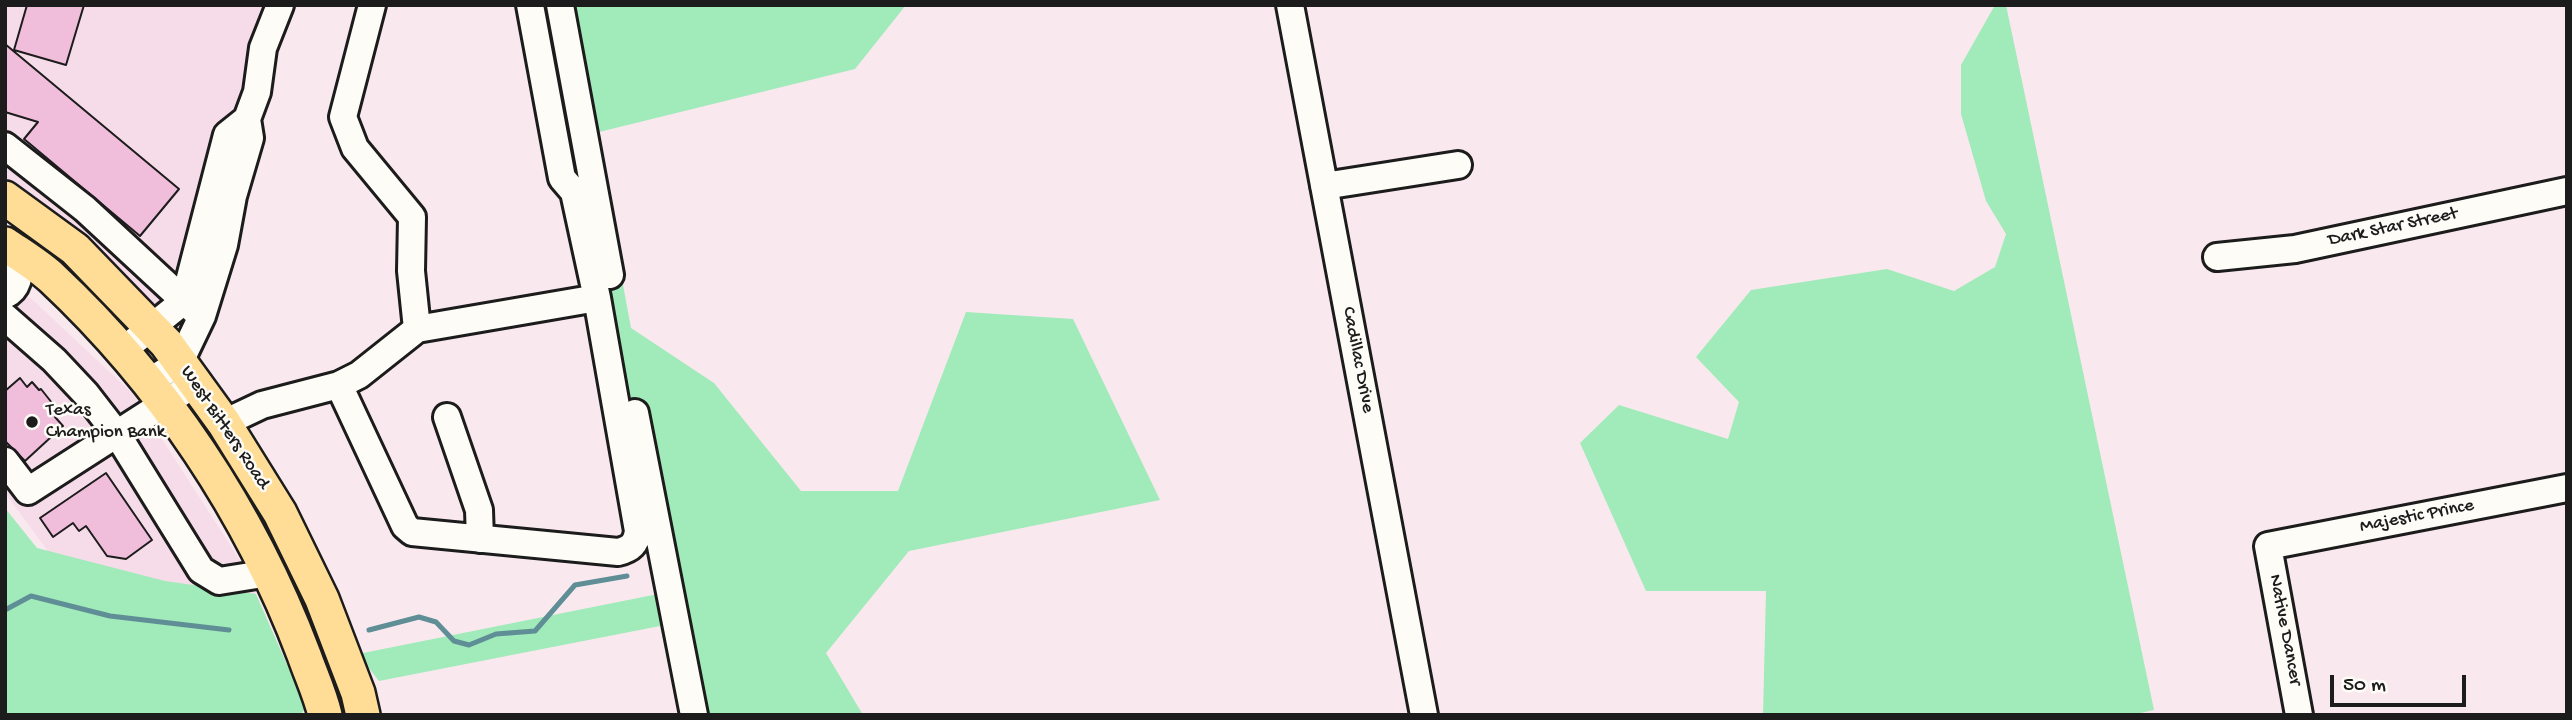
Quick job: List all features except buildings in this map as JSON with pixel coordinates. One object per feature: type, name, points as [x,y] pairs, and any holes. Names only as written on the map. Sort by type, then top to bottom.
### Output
[{"type":"main road","name":"West Bitters Road","points":[[5,198],[75,249],[151,327],[224,422],[280,513],[322,598],[358,693],[363,715]]},
{"type":"main road","name":"West Bitters Road","points":[[13,249],[51,277],[122,351],[194,443],[241,520],[288,613],[325,715]]},
{"type":"street","points":[[5,461],[28,491],[117,434],[157,393],[188,372],[193,309],[227,135],[247,119],[257,92],[263,48],[280,5]]},
{"type":"street","points":[[372,5],[343,117],[355,148],[412,217],[411,271],[417,329]]},
{"type":"street","points":[[339,385],[405,526],[412,532],[618,552],[631,547],[637,541],[638,531],[597,298],[574,192],[562,178],[530,5]]},
{"type":"street","points":[[560,5],[678,645],[694,715]]},
{"type":"street","name":"Cadillac Drive","points":[[1290,5],[1424,715]]},
{"type":"street","points":[[5,146],[85,209],[193,309]]},
{"type":"street","points":[[1324,186],[1458,164]]},
{"type":"street","name":"Dark Star Street","points":[[2217,257],[2295,249],[2567,191]]},
{"type":"street","points":[[5,295],[12,292],[17,285],[13,249]]},
{"type":"street","points":[[224,422],[262,405],[339,385],[359,375],[417,329],[597,298]]},
{"type":"street","points":[[122,351],[151,327],[193,309]]},
{"type":"street","points":[[5,317],[54,360],[86,394],[117,434],[201,570],[219,581],[268,573]]},
{"type":"street","points":[[447,417],[479,510],[480,539]]},
{"type":"street","name":"Majestic Prince","points":[[2268,546],[2567,488]]},
{"type":"street","name":"Native Dancer","points":[[2268,546],[2300,715]]},
{"type":"shaded area","points":[[5,5],[289,5],[269,100],[201,361],[129,287],[57,221],[5,181]]},
{"type":"shaded area","points":[[5,279],[34,301],[133,394],[243,565],[256,594],[67,577],[5,493]]},
{"type":"green space","points":[[548,5],[906,5],[855,69],[595,133],[631,328],[714,383],[801,491],[898,491],[966,312],[1073,319],[1160,500],[909,551],[826,653],[863,715],[679,715],[660,626],[379,681],[358,654],[658,594]]},
{"type":"green space","points":[[1995,5],[2006,5],[2154,710],[2131,715],[1763,715],[1766,591],[1646,591],[1580,443],[1619,405],[1728,439],[1739,402],[1696,357],[1751,290],[1887,269],[1954,291],[1995,267],[2006,234],[1986,201],[1961,114],[1961,65]]},
{"type":"green space","points":[[5,508],[37,548],[165,581],[256,594],[306,708],[300,715],[5,715]]},
{"type":"waterway","points":[[369,630],[419,617],[436,622],[454,641],[469,645],[496,634],[535,631],[575,585],[627,576]]},
{"type":"waterway","points":[[5,610],[31,596],[110,616],[229,630]]},
{"type":"place","name":"Texas Champion Bank","points":[[32,422]]}]
